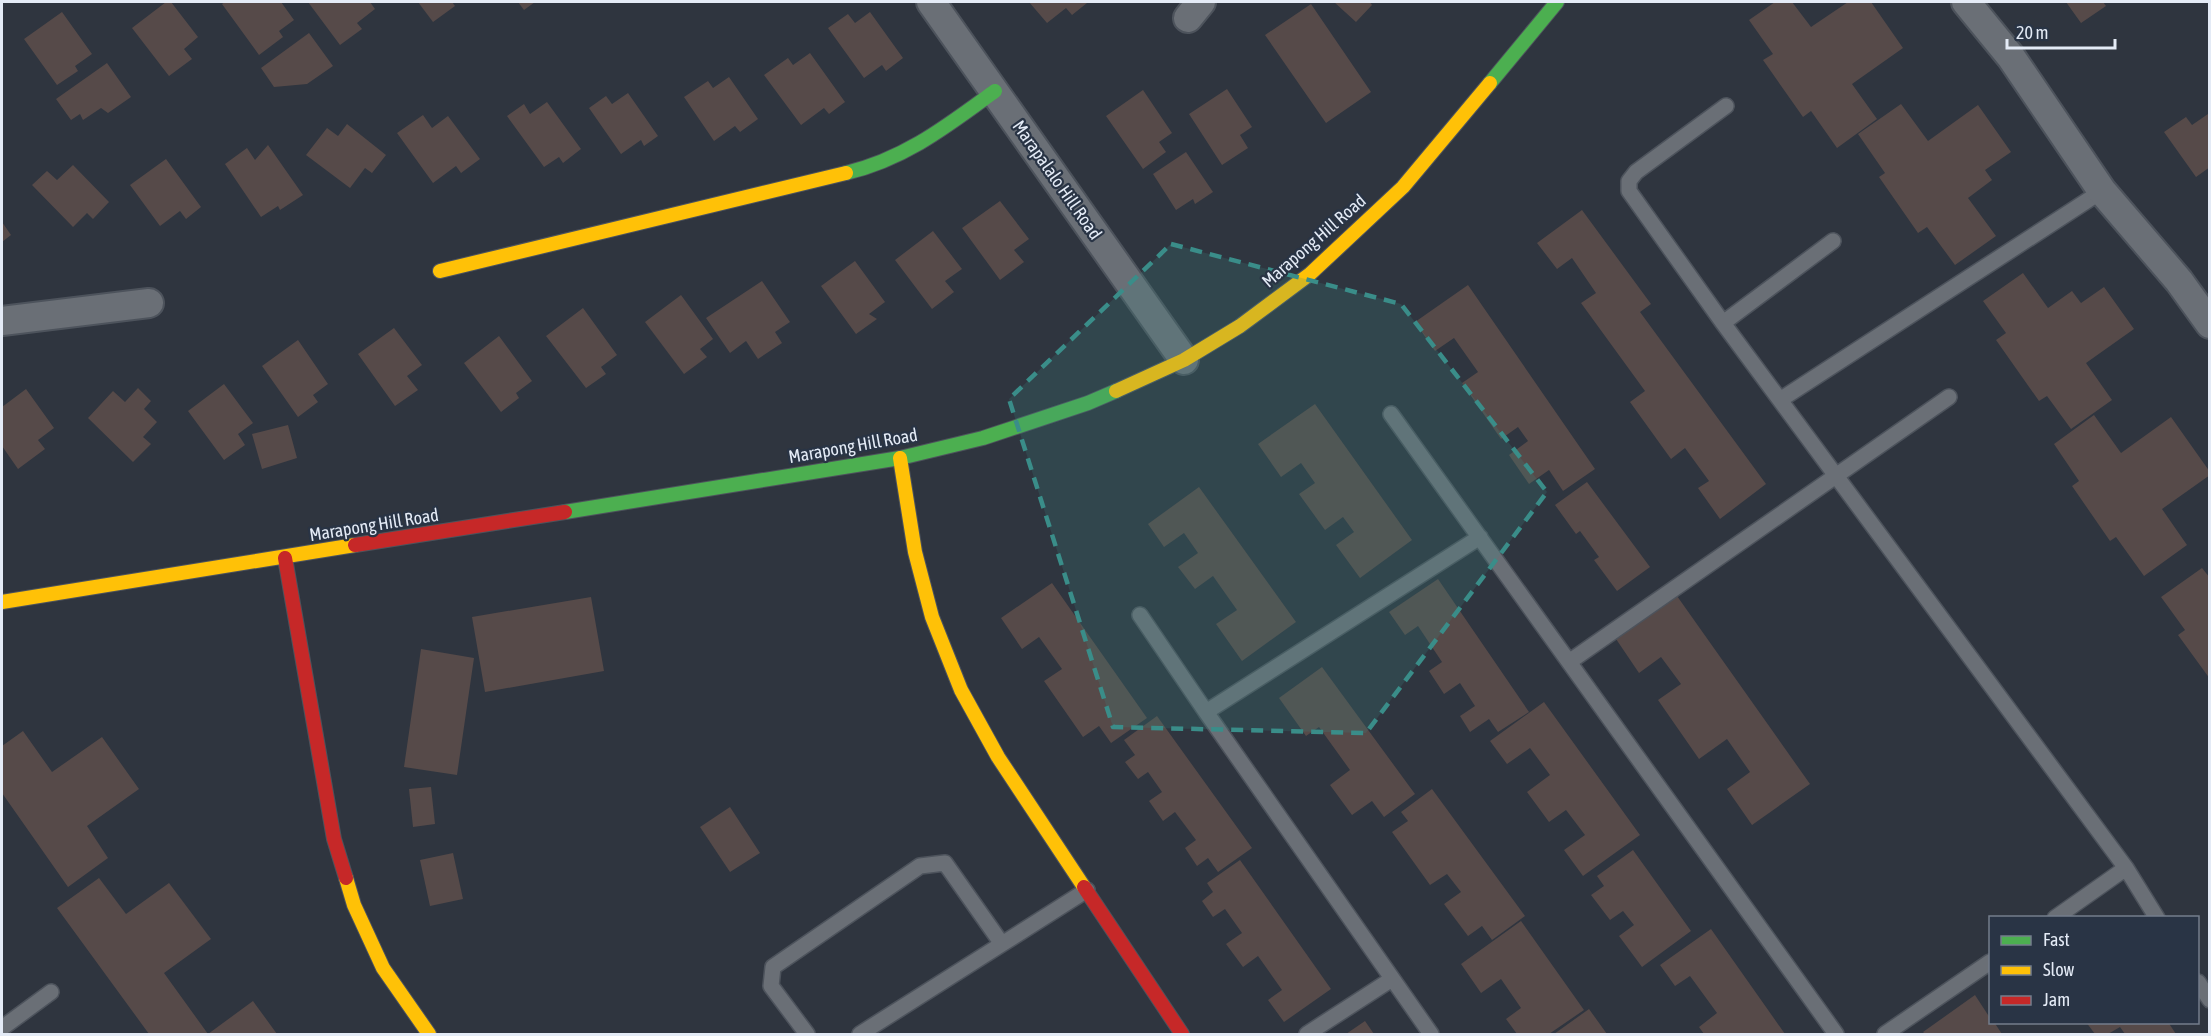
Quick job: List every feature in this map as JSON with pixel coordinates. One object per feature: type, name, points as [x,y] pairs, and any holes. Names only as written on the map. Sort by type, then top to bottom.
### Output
[{"type":"street","name":"Marapalalo Hill Road","points":[[931,2],[1184,360]]},
{"type":"street","name":"Marapong Hill Road","points":[[2,602],[900,458],[983,438],[1088,403],[1184,360],[1240,326],[1310,274],[1402,187],[1557,2]]},
{"type":"street","points":[[1966,2],[2011,57],[2102,191],[2179,281],[2210,324]]},
{"type":"street","points":[[440,271],[873,167],[915,148],[995,91]]},
{"type":"street","points":[[2,321],[149,303]]},
{"type":"street","points":[[900,458],[915,552],[932,616],[961,690],[998,757],[1182,1035]]},
{"type":"street","points":[[285,558],[334,839],[340,861],[354,905],[383,968],[429,1035]]},
{"type":"lane","points":[[1726,106],[1636,172],[1629,181],[1629,191],[1723,323],[2126,868],[2156,916]]},
{"type":"lane","points":[[1780,400],[2102,191]]},
{"type":"lane","points":[[1723,323],[1833,241]]},
{"type":"lane","points":[[1569,662],[1949,397]]},
{"type":"lane","points":[[1391,414],[1836,1035]]},
{"type":"lane","points":[[1206,712],[1480,537]]},
{"type":"lane","points":[[1140,615],[1431,1035]]},
{"type":"lane","points":[[807,1035],[771,986],[773,967],[920,866],[945,863],[1002,944]]},
{"type":"lane","points":[[2058,916],[2126,868]]},
{"type":"lane","points":[[860,1035],[1087,890]]},
{"type":"lane","points":[[1885,1035],[1989,963]]},
{"type":"lane","points":[[1307,1035],[1392,979]]},
{"type":"lane","points":[[2199,984],[2210,1000]]},
{"type":"lane","points":[[2,1028],[51,992]]},
{"type":"highlighted area","points":[[1171,244],[1401,304],[1547,492],[1366,733],[1113,727],[1009,399]]},
{"type":"building","points":[[166,2],[171,2],[198,37],[184,49],[192,59],[169,76],[132,28]]},
{"type":"building","points":[[225,2],[281,2],[294,20],[279,31],[283,37],[259,55],[222,4]]},
{"type":"building","points":[[308,2],[370,2],[375,9],[357,23],[362,29],[340,45]]},
{"type":"building","points":[[418,2],[452,2],[455,6],[433,22]]},
{"type":"building","points":[[518,2],[535,2],[524,10]]},
{"type":"building","points":[[1029,2],[1087,3],[1072,15],[1066,8],[1047,23]]},
{"type":"building","points":[[1334,2],[1370,2],[1372,5],[1356,22]]},
{"type":"building","points":[[1775,2],[1792,2],[1811,27],[1848,2],[1871,2],[1903,48],[1852,84],[1877,119],[1837,148],[1811,111],[1803,117],[1763,60],[1773,54],[1749,20]]},
{"type":"building","points":[[2066,2],[2103,2],[2106,6],[2081,23]]},
{"type":"building","points":[[1311,4],[1371,92],[1326,123],[1265,35]]},
{"type":"building","points":[[62,12],[92,54],[75,66],[78,71],[57,85],[24,39]]},
{"type":"building","points":[[870,12],[903,58],[886,71],[882,65],[864,78],[828,28],[848,14],[855,23]]},
{"type":"building","points":[[309,33],[333,66],[307,84],[274,87],[261,68]]},
{"type":"building","points":[[810,53],[845,102],[829,114],[824,108],[801,125],[764,75],[788,58],[793,65]]},
{"type":"building","points":[[107,63],[131,97],[108,113],[101,108],[83,120],[80,114],[71,120],[56,99]]},
{"type":"building","points":[[729,77],[758,119],[740,132],[735,126],[714,141],[684,97],[708,81],[713,88]]},
{"type":"building","points":[[1227,89],[1252,127],[1240,135],[1248,148],[1222,165],[1189,114]]},
{"type":"building","points":[[1143,90],[1172,133],[1159,142],[1166,152],[1143,169],[1106,116]]},
{"type":"building","points":[[628,93],[658,136],[644,146],[641,140],[621,154],[589,108],[606,96],[612,104]]},
{"type":"building","points":[[547,102],[581,149],[563,163],[559,157],[544,167],[507,116],[524,104],[530,114]]},
{"type":"building","points":[[1901,104],[1928,141],[1978,105],[2011,152],[1985,170],[1992,180],[1968,198],[1996,236],[1955,265],[1927,227],[1918,233],[1879,177],[1885,173],[1858,134]]},
{"type":"building","points":[[2208,114],[2210,117],[2210,167],[2196,177],[2164,132],[2186,117],[2192,125]]},
{"type":"building","points":[[423,115],[432,128],[448,116],[480,159],[461,173],[456,166],[433,183],[397,133]]},
{"type":"building","points":[[347,124],[386,155],[372,173],[365,168],[350,188],[306,155],[327,128],[338,136]]},
{"type":"building","points":[[268,145],[303,195],[280,210],[278,206],[261,217],[225,164],[247,148],[255,160]]},
{"type":"building","points":[[1186,152],[1213,192],[1195,204],[1193,199],[1176,210],[1153,174]]},
{"type":"building","points":[[166,159],[201,207],[186,219],[180,211],[160,226],[130,185]]},
{"type":"building","points":[[73,165],[109,202],[93,219],[87,213],[73,227],[32,185],[47,171],[57,180]]},
{"type":"building","points":[[1000,201],[1029,239],[1014,250],[1024,262],[1000,280],[962,228]]},
{"type":"building","points":[[1582,210],[1651,304],[1640,312],[1766,484],[1720,519],[1698,488],[1709,481],[1685,448],[1671,459],[1630,402],[1645,391],[1581,303],[1596,293],[1572,258],[1557,269],[1537,243]]},
{"type":"building","points":[[2,222],[11,235],[2,242]]},
{"type":"building","points":[[933,231],[962,269],[945,281],[954,292],[932,309],[895,260]]},
{"type":"building","points":[[855,261],[885,302],[869,314],[877,319],[856,334],[821,286]]},
{"type":"building","points":[[2023,273],[2048,308],[2072,291],[2081,303],[2104,287],[2134,329],[2086,363],[2112,400],[2071,429],[2047,396],[2039,401],[1996,340],[2006,333],[1983,301]]},
{"type":"building","points":[[762,281],[790,322],[775,332],[782,343],[758,359],[746,341],[730,353],[706,318]]},
{"type":"building","points":[[1468,285],[1595,469],[1563,491],[1549,470],[1529,484],[1509,455],[1528,441],[1518,427],[1501,439],[1462,383],[1478,372],[1454,338],[1435,351],[1415,322]]},
{"type":"building","points":[[681,295],[713,339],[700,349],[707,357],[684,374],[645,322]]},
{"type":"building","points":[[583,308],[617,355],[601,367],[606,374],[586,388],[546,336]]},
{"type":"building","points":[[394,328],[422,365],[407,376],[418,390],[395,406],[358,354]]},
{"type":"building","points":[[499,336],[532,381],[516,393],[519,398],[501,412],[464,363]]},
{"type":"building","points":[[298,340],[328,384],[313,395],[318,402],[298,417],[262,366]]},
{"type":"building","points":[[224,384],[253,423],[238,434],[245,445],[224,460],[188,411]]},
{"type":"building","points":[[138,388],[151,401],[144,409],[157,422],[143,437],[151,444],[133,462],[88,418],[113,391],[125,402]]},
{"type":"building","points":[[26,389],[54,428],[38,440],[45,449],[18,469],[2,446],[2,407]]},
{"type":"building","points":[[1315,404],[1412,540],[1360,578],[1336,545],[1354,532],[1343,517],[1325,530],[1299,494],[1315,483],[1301,463],[1281,477],[1258,444]]},
{"type":"building","points":[[2094,415],[2121,453],[2171,417],[2210,472],[2210,475],[2162,509],[2187,545],[2144,576],[2116,537],[2110,541],[2072,486],[2079,481],[2054,444]]},
{"type":"building","points":[[288,425],[297,458],[262,469],[252,434]]},
{"type":"building","points":[[1587,482],[1650,567],[1617,591],[1594,560],[1599,557],[1580,531],[1576,534],[1555,505]]},
{"type":"building","points":[[1199,487],[1296,622],[1242,661],[1216,624],[1237,610],[1213,576],[1195,589],[1178,567],[1198,553],[1184,533],[1164,547],[1148,524]]},
{"type":"building","points":[[2202,568],[2210,578],[2210,679],[2178,635],[2185,630],[2161,597]]},
{"type":"building","points":[[1438,579],[1529,712],[1498,732],[1489,719],[1470,732],[1460,716],[1475,706],[1460,683],[1444,694],[1429,671],[1442,662],[1418,626],[1405,635],[1389,612]]},
{"type":"building","points":[[1052,583],[1147,718],[1111,743],[1099,726],[1083,737],[1044,681],[1062,669],[1039,637],[1022,649],[1001,618]]},
{"type":"building","points":[[1677,596],[1810,784],[1752,825],[1727,789],[1750,772],[1727,739],[1699,759],[1658,700],[1681,684],[1661,657],[1639,673],[1616,639]]},
{"type":"building","points":[[591,597],[604,671],[485,692],[472,617]]},
{"type":"building","points":[[421,649],[474,658],[457,775],[404,767]]},
{"type":"building","points":[[1322,667],[1415,794],[1384,817],[1372,801],[1352,815],[1330,785],[1350,770],[1319,727],[1306,736],[1279,698]]},
{"type":"building","points":[[1544,702],[1640,835],[1583,876],[1564,850],[1585,835],[1566,810],[1549,822],[1527,792],[1550,775],[1530,748],[1507,764],[1490,741]]},
{"type":"building","points":[[1157,716],[1252,848],[1218,872],[1208,858],[1197,866],[1185,848],[1196,840],[1175,812],[1163,821],[1149,801],[1162,792],[1148,772],[1138,779],[1125,762],[1135,755],[1124,740]]},
{"type":"building","points":[[23,731],[52,772],[102,737],[139,789],[87,826],[108,858],[68,887],[2,793],[2,746]]},
{"type":"building","points":[[431,787],[435,824],[413,827],[409,789]]},
{"type":"building","points":[[1432,789],[1525,916],[1492,940],[1482,926],[1468,936],[1444,904],[1461,892],[1447,874],[1430,885],[1392,832],[1408,821],[1401,812]]},
{"type":"building","points":[[730,807],[760,853],[730,872],[700,827]]},
{"type":"building","points":[[1633,850],[1691,931],[1642,967],[1619,936],[1634,925],[1623,911],[1610,920],[1591,895],[1604,886],[1597,876]]},
{"type":"building","points":[[453,853],[463,899],[430,906],[420,860]]},
{"type":"building","points":[[1240,860],[1331,989],[1284,1022],[1268,1000],[1282,990],[1258,956],[1243,967],[1226,944],[1242,933],[1225,909],[1213,917],[1202,901],[1213,892],[1207,883]]},
{"type":"building","points":[[99,878],[126,914],[169,883],[211,939],[164,973],[208,1034],[149,1034],[57,908]]},
{"type":"building","points":[[1521,921],[1584,1010],[1549,1034],[1517,1034],[1506,1019],[1521,1008],[1501,979],[1481,993],[1461,964]]},
{"type":"building","points":[[1711,929],[1785,1034],[1704,1034],[1699,1027],[1717,1013],[1690,976],[1675,986],[1660,965]]},
{"type":"building","points":[[1975,995],[1989,1016],[1989,1024],[1995,1024],[2002,1034],[1925,1034],[1923,1032]]},
{"type":"building","points":[[253,1001],[277,1034],[208,1034]]},
{"type":"building","points":[[1589,1009],[1607,1034],[1554,1034]]},
{"type":"building","points":[[1365,1021],[1374,1034],[1346,1034]]},
{"type":"building","points":[[2088,1024],[2169,1024],[2176,1034],[2125,1034],[2120,1027],[2108,1034],[2095,1034]]},
{"type":"traffic: fast","points":[[1490,83],[1557,2]]},
{"type":"traffic: fast","points":[[846,173],[887,159],[925,140],[995,91]]},
{"type":"traffic: fast","points":[[565,512],[900,458],[983,438],[1088,403],[1116,391]]},
{"type":"traffic: slow","points":[[1116,391],[1184,360],[1240,326],[1310,274],[1403,187],[1490,83]]},
{"type":"traffic: slow","points":[[440,271],[846,173]]},
{"type":"traffic: slow","points":[[900,458],[915,552],[932,617],[961,690],[998,757],[1084,887]]},
{"type":"traffic: slow","points":[[2,602],[355,545]]},
{"type":"traffic: slow","points":[[346,878],[354,905],[383,968],[429,1034]]},
{"type":"traffic: jam","points":[[355,545],[565,512]]},
{"type":"traffic: jam","points":[[285,558],[334,839],[346,878]]},
{"type":"traffic: jam","points":[[1084,887],[1182,1034]]}]
